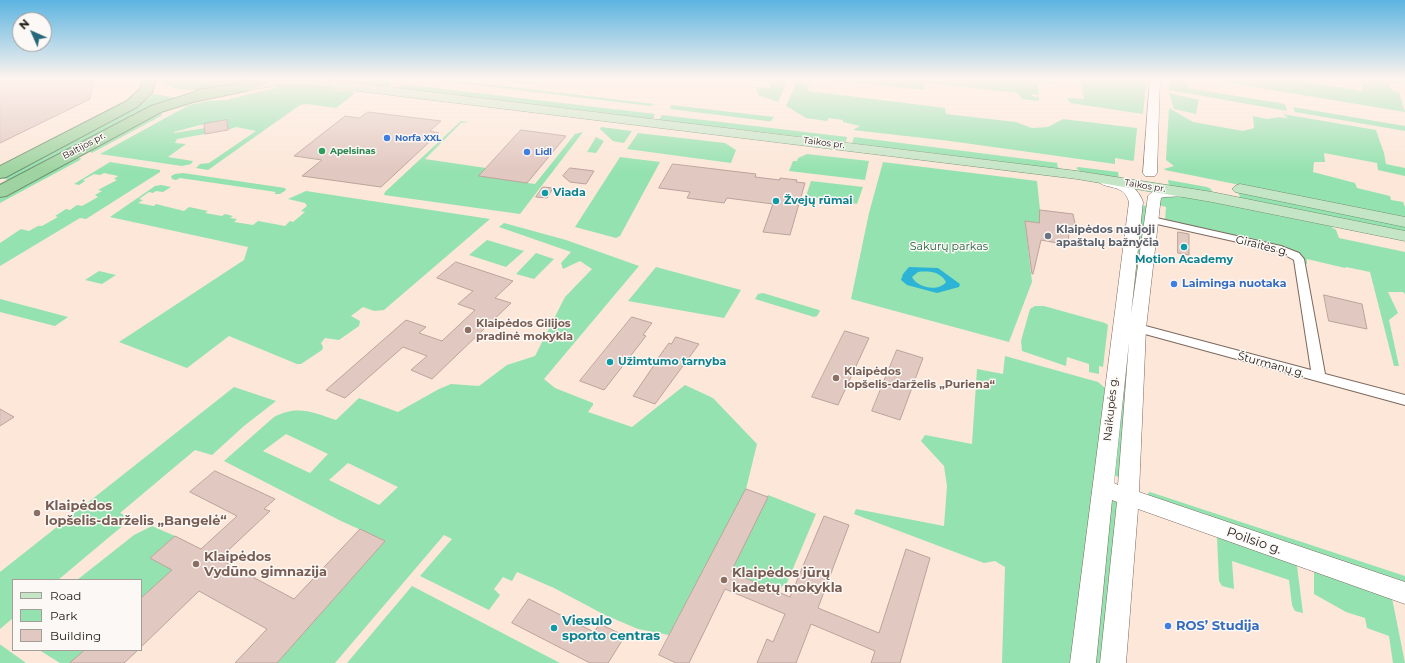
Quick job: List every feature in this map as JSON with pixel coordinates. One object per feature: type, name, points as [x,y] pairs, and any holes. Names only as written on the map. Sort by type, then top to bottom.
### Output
[{"type":"highway","name":"Baltijos pr.","points":[[0,173],[123,109]]},
{"type":"highway","name":"Baltijos pr.","points":[[0,192],[156,109]]},
{"type":"main road","name":"Taikos pr.","points":[[542,109],[951,158],[1150,174],[1211,191],[1405,236]]},
{"type":"main road","name":"Taikos pr.","points":[[639,109],[859,135],[1077,169],[1098,178],[1188,193],[1211,191],[1405,222]]},
{"type":"street","points":[[1150,174],[1153,109]]},
{"type":"street","name":"Naikupės g.","points":[[1083,663],[1136,202],[1134,195],[1127,188],[1098,178]]},
{"type":"street","name":"Naikupės g.","points":[[1113,663],[1128,497],[1138,328],[1152,220],[1156,196],[1162,193],[1188,193]]},
{"type":"street","name":"Giraitės g.","points":[[1152,220],[1281,249],[1295,255],[1299,259],[1319,378]]},
{"type":"street","name":"Šturmanų g.","points":[[1138,328],[1405,400]]},
{"type":"street","name":"Poilsio g.","points":[[1103,488],[1404,596]]},
{"type":"green space","points":[[132,109],[150,109],[13,181],[1,178]]},
{"type":"green space","points":[[182,109],[294,109],[208,170],[196,168],[200,164],[209,163],[256,131],[236,127],[228,130],[227,120],[174,132],[205,128],[205,134],[177,139],[175,143],[186,144],[168,157],[193,161],[191,164],[182,166],[100,154]]},
{"type":"green space","points":[[570,109],[612,109],[655,114],[653,119]]},
{"type":"green space","points":[[670,109],[705,109],[774,117],[771,121],[767,121]]},
{"type":"green space","points":[[791,109],[945,109],[946,114],[1016,122],[1032,128],[1048,127],[1063,119],[1137,128],[1133,161],[1115,158],[1115,164],[950,141],[853,130],[860,126],[843,122],[843,120],[829,118],[827,121],[806,118]]},
{"type":"green space","points":[[1109,109],[1144,109],[1143,114]]},
{"type":"green space","points":[[1169,109],[1193,122],[1243,131],[1254,128],[1253,116],[1267,119],[1279,117],[1288,118],[1283,114],[1376,130],[1386,164],[1405,168],[1405,176],[1378,170],[1377,163],[1324,153],[1325,162],[1314,162],[1313,172],[1355,183],[1357,188],[1390,196],[1391,200],[1403,202],[1405,207],[1405,218],[1165,170],[1164,169],[1174,166],[1166,160]]},
{"type":"green space","points":[[1174,109],[1197,109],[1196,114]]},
{"type":"green space","points":[[1275,109],[1286,109],[1287,111]]},
{"type":"green space","points":[[1294,109],[1304,109],[1405,126],[1405,131],[1295,112]]},
{"type":"green space","points":[[1386,109],[1404,109],[1405,112]]},
{"type":"green space","points":[[159,112],[162,114],[161,116],[92,153],[89,151]]},
{"type":"green space","points":[[662,115],[847,137],[846,142],[659,120]]},
{"type":"green space","points":[[461,121],[469,122],[461,123],[425,159],[486,168],[479,176],[535,184],[575,134],[583,132],[520,214],[384,195],[385,192]]},
{"type":"green space","points":[[601,127],[632,131],[624,143],[613,141],[600,129]]},
{"type":"green space","points":[[638,133],[725,143],[736,150],[731,163],[627,149]]},
{"type":"green space","points":[[596,137],[604,141],[596,153],[587,152]]},
{"type":"green space","points":[[854,137],[1058,163],[1057,165],[1059,169],[852,143]]},
{"type":"green space","points":[[807,154],[869,161],[865,180],[789,171],[793,161],[797,161],[798,158]]},
{"type":"green space","points":[[620,157],[660,162],[620,236],[616,238],[575,227]]},
{"type":"green space","points":[[81,158],[80,160],[0,203],[0,197],[69,159]]},
{"type":"green space","points":[[110,162],[160,170],[160,172],[86,219],[80,218],[0,266],[0,243],[21,229],[29,231],[58,217],[55,216],[66,209],[70,210],[77,205],[82,206],[98,197],[95,195],[102,191],[98,190],[117,180],[114,179],[118,176],[104,173],[100,175],[94,174],[83,180],[85,181],[79,185],[74,184]]},
{"type":"green space","name":"Sakurų parkas","points":[[883,162],[1037,181],[1040,210],[1039,223],[1025,221],[1032,282],[1009,342],[851,299],[869,213]]},
{"type":"green space","points":[[1076,168],[1118,172],[1119,178],[1080,171]]},
{"type":"green space","points":[[183,173],[285,188],[286,190],[280,194],[274,194],[276,192],[180,178],[176,180],[172,179],[171,176]]},
{"type":"green space","points":[[1168,180],[1207,187],[1211,189],[1212,192],[1169,186]]},
{"type":"green space","points":[[811,181],[863,187],[857,204],[806,196]]},
{"type":"green space","points":[[161,185],[171,187],[163,192],[149,192],[139,199],[143,200],[138,203],[154,206],[156,204],[184,211],[189,207],[208,211],[205,213],[233,216],[230,218],[237,219],[234,222],[253,225],[258,221],[285,226],[290,221],[293,222],[305,212],[301,211],[307,206],[305,203],[288,199],[306,191],[490,219],[384,310],[374,311],[363,307],[351,316],[360,321],[359,326],[339,340],[325,338],[321,343],[323,347],[322,350],[301,364],[297,364],[229,336],[187,368],[119,342],[244,260],[248,247],[110,217],[155,186]]},
{"type":"green space","points":[[1237,192],[1405,226],[1405,232],[1238,198],[1240,196]]},
{"type":"green space","points":[[1165,196],[1183,196],[1330,226],[1336,230],[1339,238],[1405,252],[1405,294],[1403,292],[1388,292],[1398,313],[1389,320],[1399,366],[1394,366],[1370,272],[1307,259],[1307,264],[1305,264],[1303,256],[1288,249],[1165,221],[1166,207],[1159,205],[1161,198]]},
{"type":"green space","points":[[1140,205],[1147,206],[1136,318],[1129,320]]},
{"type":"green space","points":[[504,223],[566,240],[639,266],[544,379],[555,388],[593,403],[588,412],[632,427],[685,385],[713,398],[757,444],[746,489],[669,635],[638,629],[605,615],[554,588],[517,572],[512,581],[503,577],[494,589],[500,595],[489,610],[420,576],[452,539],[444,535],[335,663],[277,663],[385,541],[341,521],[224,461],[274,417],[283,413],[290,411],[305,411],[320,414],[336,420],[359,398],[398,412],[451,384],[479,386],[507,365],[535,356],[565,297],[592,269],[580,261],[563,269],[561,263],[571,252],[499,227]],"holes":[[[286,434],[328,454],[310,473],[263,451]],[[348,463],[398,487],[379,505],[329,480]]]},
{"type":"green space","points":[[487,240],[524,251],[506,267],[469,255]]},
{"type":"green space","points":[[536,253],[554,259],[534,279],[516,274]]},
{"type":"green space","points":[[656,267],[741,290],[724,318],[628,301]]},
{"type":"green space","points":[[99,271],[116,275],[102,284],[85,280]]},
{"type":"green space","points":[[763,293],[820,311],[817,316],[814,317],[755,299],[758,294]]},
{"type":"green space","points":[[0,299],[68,317],[55,326],[0,312]]},
{"type":"green space","points":[[1035,306],[1044,306],[1108,325],[1103,367],[1099,366],[1099,374],[1089,372],[1089,364],[1067,357],[1066,366],[1022,351],[1021,341],[1030,309]]},
{"type":"green space","points":[[1130,330],[1122,478],[1112,475]]},
{"type":"green space","points":[[1005,356],[1098,382],[1105,388],[1073,663],[1002,663],[1005,567],[995,561],[984,563],[854,514],[856,509],[944,526],[947,486],[944,466],[921,441],[925,435],[972,444],[977,369],[1003,374]]},
{"type":"green space","points":[[234,387],[276,401],[244,426],[212,455],[195,450],[120,513],[132,518],[59,579],[12,579],[12,619],[0,629],[0,572]]},
{"type":"green space","points":[[1150,492],[1405,576],[1405,585],[1148,499],[1148,493]]},
{"type":"green space","points":[[768,495],[816,514],[786,585],[782,586],[779,592],[731,572]]},
{"type":"green space","points":[[1111,499],[1117,500],[1104,663],[1093,663]]},
{"type":"green space","points":[[152,526],[175,536],[150,558],[172,570],[142,597],[142,579],[78,579],[134,535]]},
{"type":"green space","points":[[1219,535],[1293,560],[1297,566],[1303,613],[1295,611],[1292,605],[1289,580],[1232,561],[1234,589],[1222,586],[1219,581],[1217,537]]},
{"type":"green space","points":[[1314,571],[1392,598],[1405,663],[1393,663],[1389,636],[1367,628],[1365,618],[1346,612],[1314,594]]},
{"type":"green space","points":[[412,586],[560,663],[347,663]]},
{"type":"green space","points":[[1,645],[26,663],[0,663]]},
{"type":"green space","points":[[41,651],[84,651],[70,663],[60,663]]},
{"type":"water","points":[[909,267],[938,268],[960,284],[959,287],[937,293],[907,285],[901,280],[903,274]],"holes":[[[918,272],[930,272],[937,274],[946,282],[943,285],[933,288],[923,286],[918,284],[912,277]]]},
{"type":"building","points":[[0,109],[70,109],[0,143]]},
{"type":"building","points":[[368,112],[441,121],[430,131],[439,133],[381,187],[302,176],[322,160],[294,156],[345,116],[359,118]]},
{"type":"building","points":[[227,120],[228,130],[205,134],[204,124]]},
{"type":"building","name":"Lidl","points":[[521,130],[566,136],[527,183],[479,176]]},
{"type":"building","name":"Žvejų rūmai","points":[[673,164],[756,174],[755,177],[780,180],[780,178],[797,180],[796,182],[805,183],[790,235],[763,232],[773,204],[727,198],[724,203],[687,198],[690,192],[659,188]]},
{"type":"building","name":"Viada","points":[[570,168],[594,171],[586,184],[570,182],[563,176]]},
{"type":"building","name":"Viada","points":[[543,187],[553,188],[547,198],[536,197]]},
{"type":"building","name":"Klaipėdos naujoji apaštalų bažnyčia","points":[[1040,210],[1073,214],[1077,233],[1069,232],[1068,245],[1041,240],[1032,274],[1025,221],[1039,223]]},
{"type":"building","name":"Motion Academy","points":[[1178,232],[1189,234],[1189,255],[1178,253]]},
{"type":"building","name":"Klaipėdos Gilijos pradinė mokykla","points":[[456,262],[513,281],[495,298],[511,303],[432,379],[411,370],[427,356],[403,347],[345,398],[326,390],[406,320],[426,327],[419,333],[442,341],[475,310],[458,304],[473,291],[437,278]]},
{"type":"building","points":[[1324,295],[1362,304],[1367,329],[1329,321]]},
{"type":"building","points":[[632,317],[652,323],[643,335],[646,336],[604,390],[580,381]]},
{"type":"building","points":[[845,331],[869,338],[838,405],[812,397]]},
{"type":"building","points":[[676,337],[699,344],[655,404],[633,396],[658,358],[669,343],[671,344]]},
{"type":"building","points":[[897,350],[923,358],[900,420],[872,411]]},
{"type":"building","points":[[0,409],[14,417],[0,426]]},
{"type":"building","name":"Klaipėdos Vydūno gimnazija","points":[[215,471],[275,499],[264,509],[270,511],[219,559],[294,599],[360,529],[385,541],[277,663],[235,663],[267,629],[199,591],[142,646],[142,597],[172,570],[150,558],[175,536],[201,549],[237,516],[190,492]]},
{"type":"building","name":"Klaipėdos jūrų kadetų mokykla","points":[[746,489],[768,497],[731,572],[790,597],[824,516],[849,525],[818,608],[879,633],[906,549],[930,558],[900,663],[871,663],[875,651],[811,624],[796,663],[757,663],[767,639],[773,642],[785,614],[725,589],[689,663],[676,663],[659,655]]},
{"type":"building","name":"Viesulo sporto centras","points":[[529,599],[594,632],[600,624],[625,636],[608,663],[590,663],[512,623]]},
{"type":"building","points":[[84,651],[137,651],[124,663],[70,663]]},
{"type":"place","name":"Norfa XXL","points":[[387,138]]},
{"type":"place","name":"Apelsinas","points":[[322,151]]},
{"type":"place","name":"Lidl","points":[[527,152]]},
{"type":"place","name":"Viada","points":[[545,193]]},
{"type":"place","name":"Žvejų rūmai","points":[[776,201]]},
{"type":"place","name":"Klaipėdos naujoji apaštalų bažnyčia","points":[[1048,236]]},
{"type":"place","name":"Motion Academy","points":[[1184,247]]},
{"type":"place","name":"Laiminga nuotaka","points":[[1174,284]]},
{"type":"place","name":"Klaipėdos Gilijos pradinė mokykla","points":[[468,330]]},
{"type":"place","name":"Užimtumo tarnyba","points":[[610,362]]},
{"type":"place","name":"Klaipėdos lopšelis-darželis „Puriena“","points":[[836,378]]},
{"type":"place","name":"Klaipėdos lopšelis-darželis „Bangelė“","points":[[37,513]]},
{"type":"place","name":"Klaipėdos Vydūno gimnazija","points":[[196,564]]},
{"type":"place","name":"Klaipėdos jūrų kadetų mokykla","points":[[724,580]]},
{"type":"place","name":"ROS’ Studija","points":[[1168,626]]},
{"type":"place","name":"Viesulo sporto centras","points":[[554,628]]}]
